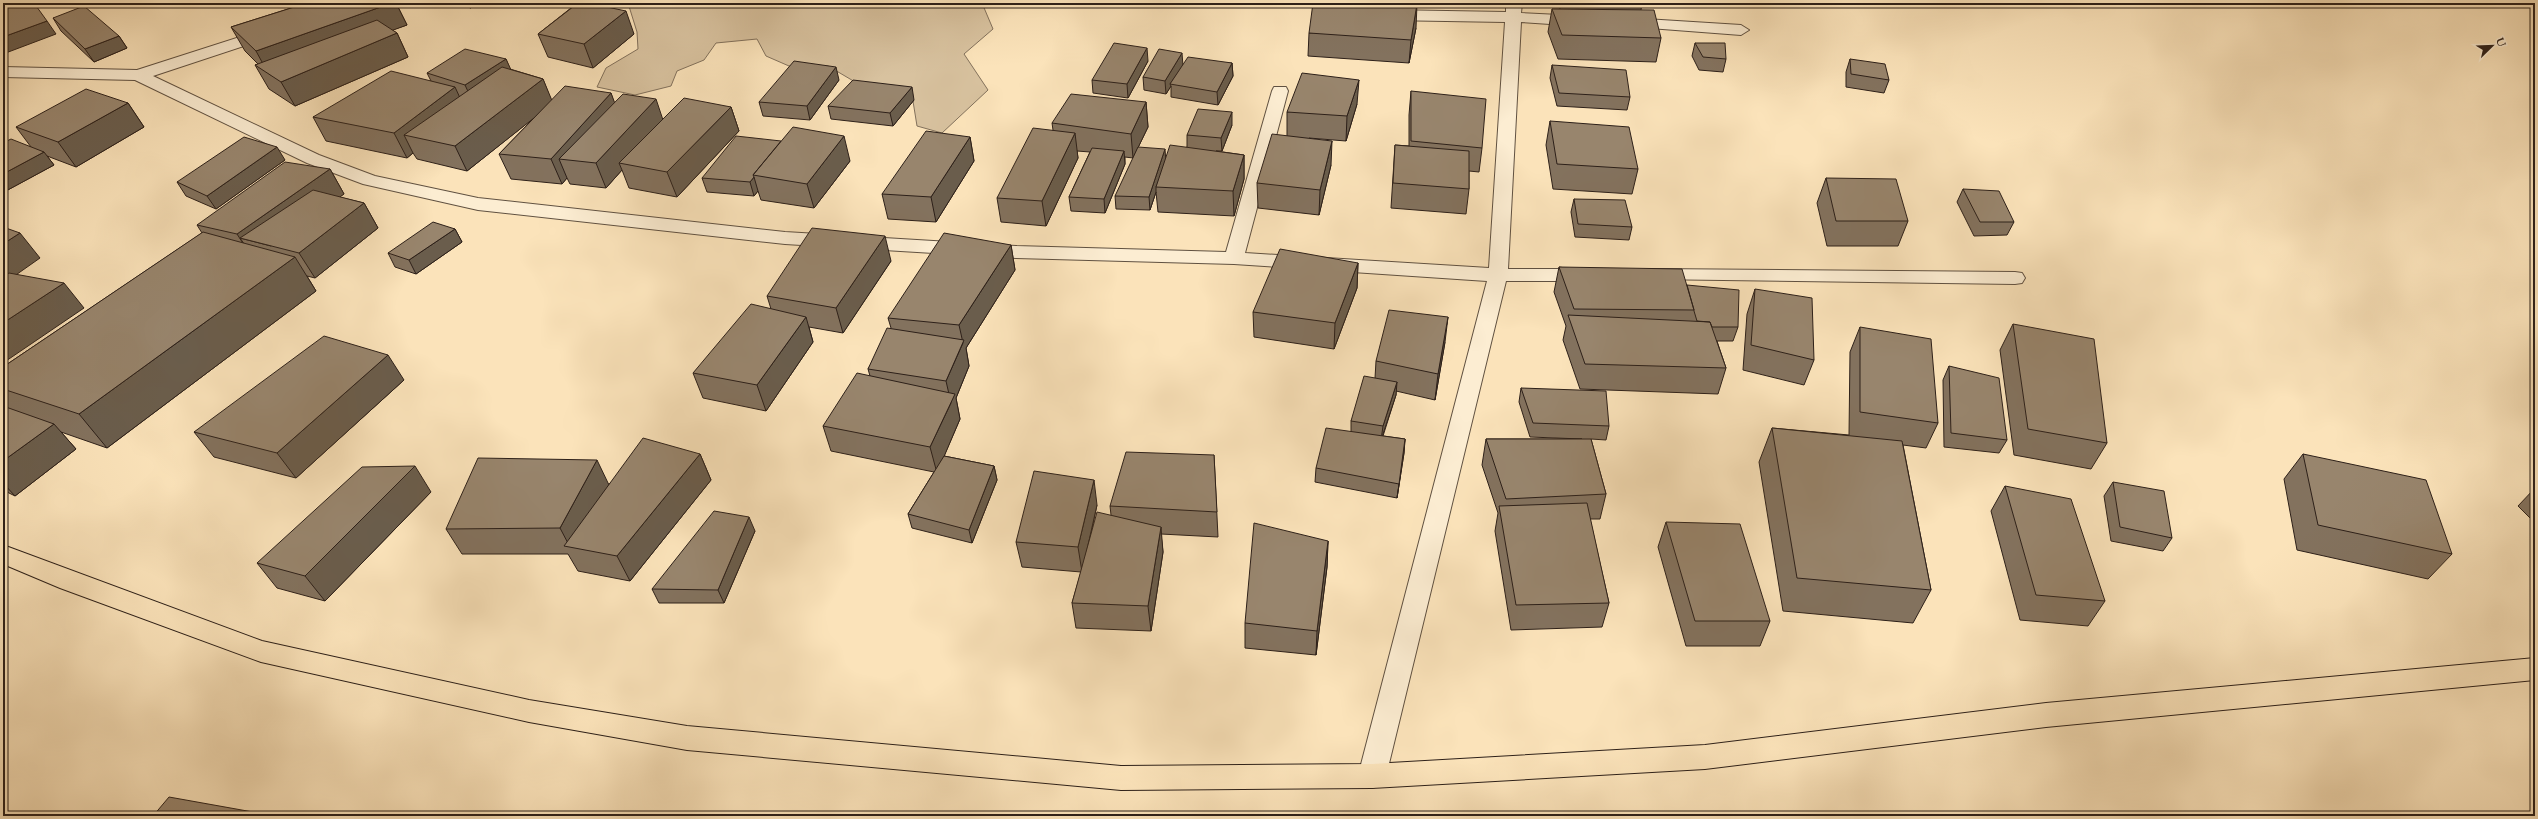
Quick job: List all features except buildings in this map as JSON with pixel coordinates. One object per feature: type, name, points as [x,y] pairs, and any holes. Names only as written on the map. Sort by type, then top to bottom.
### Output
[{"type":"highway","points":[[3,554],[69,581],[261,652],[529,711],[680,736],[844,754],[1121,778],[1372,776],[1705,758],[2046,715],[2535,669]]},
{"type":"street","points":[[1369,15],[1513,10],[1607,22],[1741,30]]},
{"type":"street","points":[[1372,776],[1498,275],[1513,10]]},
{"type":"street","points":[[3,72],[138,75],[279,30]]},
{"type":"street","points":[[138,75],[313,159],[370,180],[478,204],[785,238],[1016,252],[1234,258],[1498,275],[1610,275]]},
{"type":"street","points":[[1234,258],[1280,91]]},
{"type":"street","points":[[1634,275],[2015,278]]},
{"type":"shaded area","points":[[628,3],[982,3],[993,29],[964,54],[988,90],[942,133],[917,126],[912,95],[867,89],[828,66],[789,66],[766,56],[757,39],[716,43],[704,60],[677,71],[671,86],[635,95],[597,87],[606,68],[638,49],[637,32]]}]
